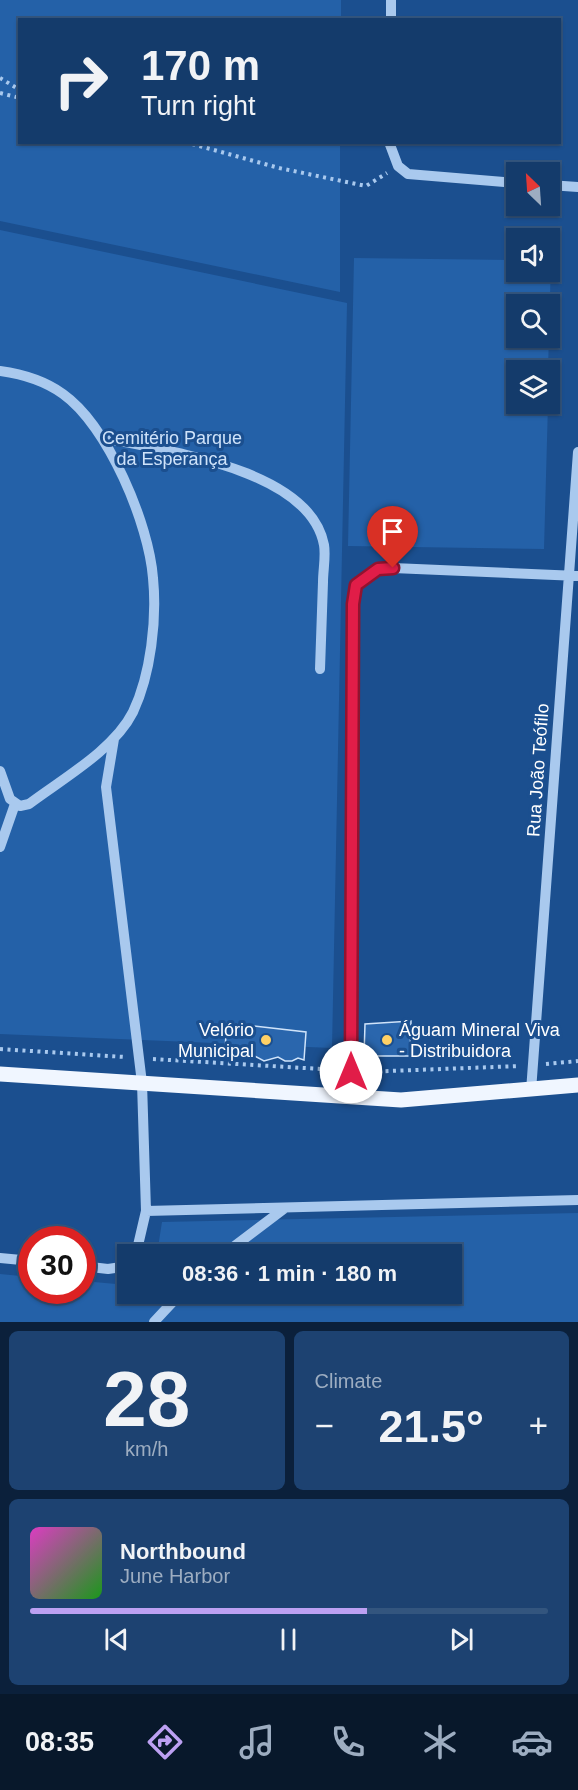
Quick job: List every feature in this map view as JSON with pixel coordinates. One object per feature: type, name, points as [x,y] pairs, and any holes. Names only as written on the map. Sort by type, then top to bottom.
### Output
[{"type":"main road","points":[[0,1074],[401,1100],[578,1085]]},
{"type":"street","points":[[391,18],[392,0]]},
{"type":"street","points":[[390,144],[398,166],[408,174],[454,180],[506,183]]},
{"type":"street","points":[[560,186],[578,187]]},
{"type":"street","points":[[0,371],[32,378],[64,394],[88,417],[104,438],[136,512],[153,578],[152,625],[147,667],[133,711],[114,739],[28,804],[15,804],[10,799],[0,771]]},
{"type":"street","points":[[104,438],[191,456],[259,477],[298,501],[315,519],[324,545],[320,669]]},
{"type":"street","name":"Rua João Teófilo","points":[[531,1090],[535,1065],[573,576],[578,452]]},
{"type":"street","points":[[351,1097],[352,627],[356,585],[378,569],[573,576]]},
{"type":"street","points":[[114,739],[106,787],[142,1083],[146,1211],[138,1244]]},
{"type":"street","points":[[0,847],[15,804]]},
{"type":"street","points":[[146,1211],[578,1200]]},
{"type":"street","points":[[237,1244],[285,1208]]},
{"type":"street","points":[[0,1258],[18,1260]]},
{"type":"street","points":[[96,1268],[117,1268]]},
{"type":"street","points":[[154,1322],[171,1304]]},
{"type":"path","points":[[0,78],[18,89]]},
{"type":"path","points":[[0,93],[18,98]]},
{"type":"path","points":[[192,144],[279,168],[366,186],[398,166]]},
{"type":"path","points":[[0,1049],[351,1072],[535,1065],[578,1061]]},
{"type":"green space","points":[[0,0],[341,0],[341,18],[18,18],[18,144],[340,144],[340,292],[0,221]]},
{"type":"green space","name":"Cemitério Parque da Esperança","points":[[0,230],[347,303],[332,1048],[0,1034]]},
{"type":"green space","points":[[354,258],[506,260],[506,282],[550,282],[550,294],[506,294],[506,348],[549,348],[548,360],[506,360],[506,414],[548,414],[544,549],[348,546]]},
{"type":"green space","points":[[578,1213],[578,1322],[0,1322],[0,1274],[18,1276],[18,1304],[96,1304],[96,1282],[117,1284],[117,1304],[462,1304],[462,1244],[159,1244],[162,1222]]},
{"type":"building","name":"Águam Mineral Viva - Distribuidora","points":[[411,1021],[410,1056],[364,1056],[365,1024]]},
{"type":"building","name":"Velório Municipal","points":[[227,1023],[306,1032],[304,1060],[298,1058],[285,1061],[278,1057],[264,1061],[251,1054],[246,1057],[229,1053],[225,1048]]},
{"type":"place","name":"Velório Municipal","points":[[266,1040]]},
{"type":"place","name":"Águam Mineral Viva - Distribuidora","points":[[387,1040]]},
{"type":"route","points":[[351,1072],[353,604],[356,585],[367,575],[378,569],[393,568]]}]
